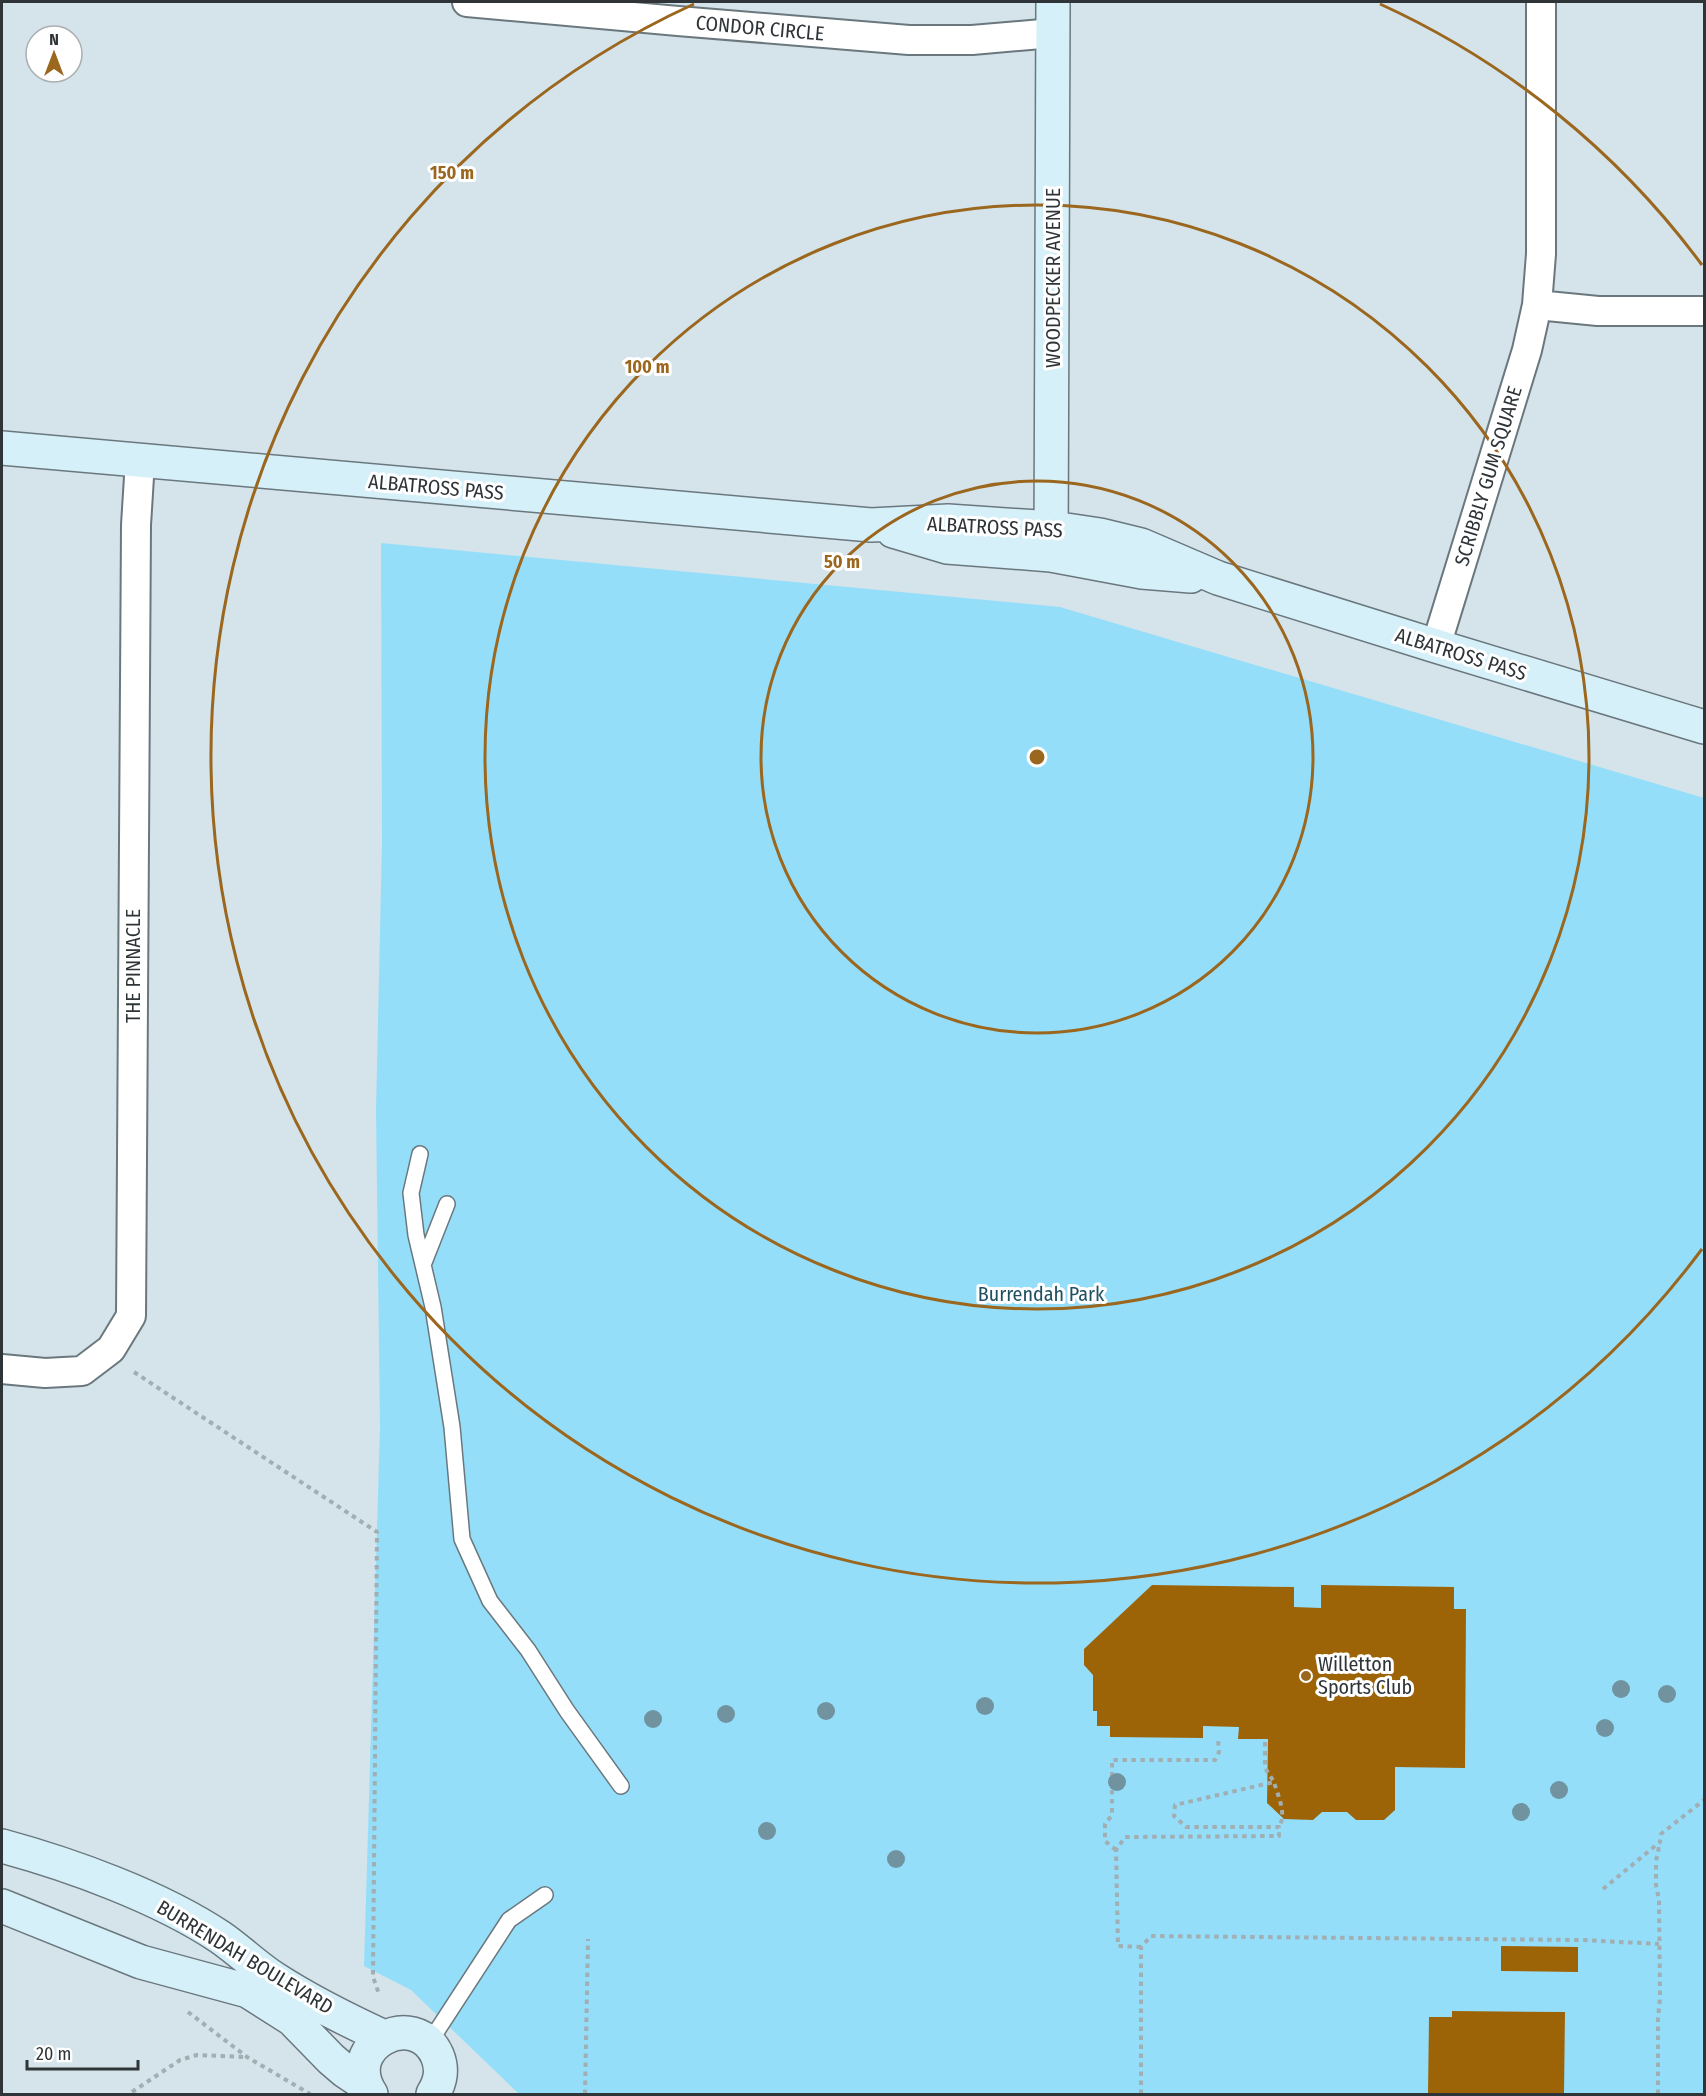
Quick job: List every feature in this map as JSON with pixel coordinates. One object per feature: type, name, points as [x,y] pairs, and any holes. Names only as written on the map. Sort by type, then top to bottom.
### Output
[{"type":"street","name":"CONDOR CIRCLE","points":[[467,2],[909,40],[972,40],[1053,17]]},
{"type":"street","name":"SCRIBBLY GUM SQUARE","points":[[1436,646],[1527,351],[1538,305],[1541,254],[1542,2]]},
{"type":"street","name":"WOODPECKER AVENUE","points":[[1052,542],[1053,17]]},
{"type":"street","points":[[1538,305],[1598,311],[1704,311]]},
{"type":"street","name":"ALBATROSS PASS","points":[[2,448],[871,525],[947,547],[1052,542],[1142,573],[1218,578],[1704,727]]},
{"type":"street","name":"THE PINNACLE","points":[[2,1369],[45,1373],[82,1371],[111,1349],[131,1316],[136,549],[140,460]]},
{"type":"street","name":"BURRENDAH BOULEVARD","points":[[2,1846],[47,1858],[154,1901],[220,1937],[274,1978],[384,2037]]},
{"type":"street","name":"BURRENDAH BOULEVARD","points":[[2,1906],[141,1962],[248,1991],[292,2019],[331,2059],[368,2090]]},
{"type":"street","points":[[368,2090],[363,2074],[368,2052],[384,2037],[396,2033],[419,2036],[440,2076]]},
{"type":"lane","points":[[420,1154],[411,1193],[416,1235],[433,1307],[452,1427],[462,1539],[490,1600],[528,1650],[567,1711],[621,1786]]},
{"type":"lane","points":[[423,1265],[447,1204]]},
{"type":"lane","points":[[440,2076],[509,1920],[545,1895]]},
{"type":"path","points":[[111,1349],[131,1370],[377,1532],[373,1977],[382,2001]]},
{"type":"path","points":[[1116,1850],[1105,1841],[1104,1830],[1105,1824],[1112,1815],[1112,1760],[1215,1760],[1219,1752],[1218,1739]]},
{"type":"path","points":[[1141,1947],[1118,1946],[1116,1850],[1125,1837],[1279,1836],[1282,1809],[1274,1782],[1264,1768],[1264,1742]]},
{"type":"path","points":[[1274,1782],[1175,1805],[1174,1816],[1186,1827],[1279,1827]]},
{"type":"path","points":[[1658,2094],[1659,1900],[1656,1885],[1656,1861],[1661,1834],[1704,1800]]},
{"type":"path","points":[[1603,1889],[1660,1842]]},
{"type":"path","points":[[1141,2094],[1141,1947],[1151,1936],[1582,1940],[1659,1944]]},
{"type":"path","points":[[585,2094],[588,1939]]},
{"type":"path","points":[[132,2092],[180,2061],[197,2055],[247,2057],[310,2094]]},
{"type":"green space","name":"Burrendah Park","points":[[381,543],[1060,607],[1704,798],[1704,2094],[519,2094],[411,1990],[364,1966],[380,1427],[376,1111],[382,842]]},
{"type":"building","points":[[1152,1585],[1294,1587],[1294,1607],[1321,1608],[1321,1585],[1454,1587],[1454,1609],[1466,1609],[1465,1768],[1395,1767],[1395,1810],[1384,1820],[1356,1820],[1347,1812],[1322,1812],[1313,1820],[1284,1819],[1267,1803],[1268,1739],[1238,1739],[1239,1727],[1203,1726],[1203,1738],[1110,1737],[1110,1726],[1097,1726],[1097,1711],[1093,1711],[1093,1675],[1084,1665],[1084,1649]]},
{"type":"building","points":[[1501,1946],[1578,1947],[1578,1972],[1501,1971]]},
{"type":"building","points":[[1452,2011],[1565,2012],[1564,2094],[1428,2094],[1429,2017],[1452,2017]]},
{"type":"place","name":"Willetton Sports Club","points":[[1306,1676]]}]
